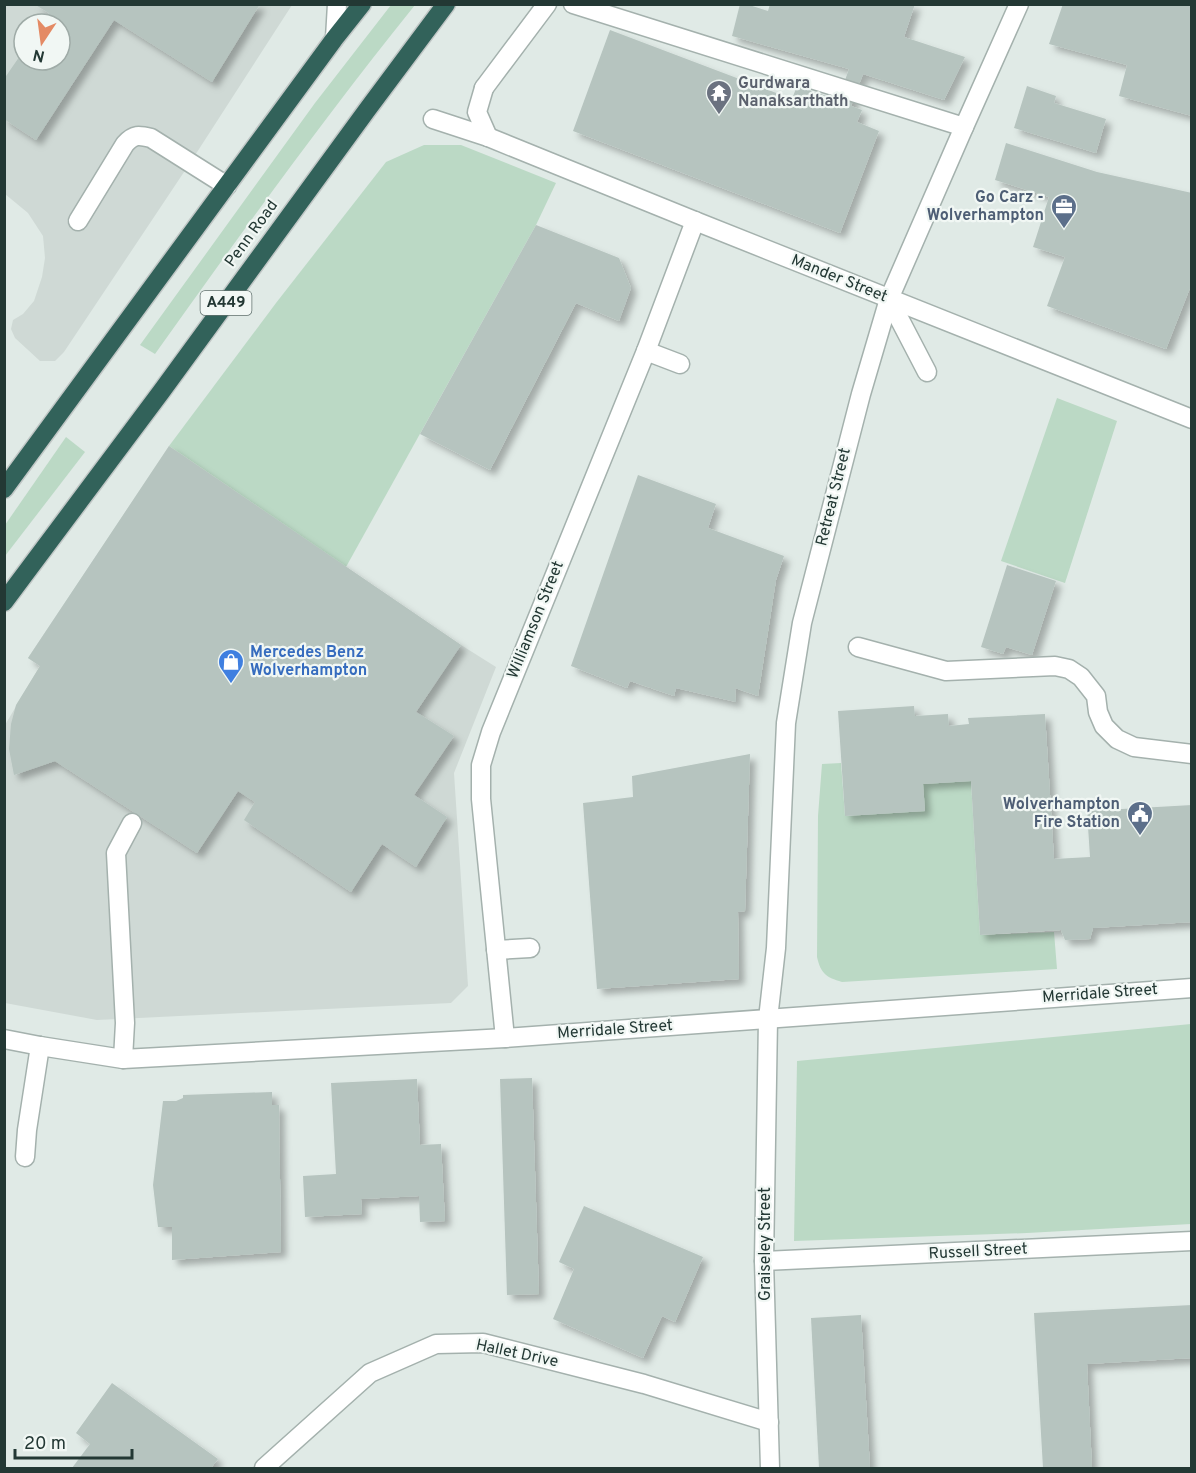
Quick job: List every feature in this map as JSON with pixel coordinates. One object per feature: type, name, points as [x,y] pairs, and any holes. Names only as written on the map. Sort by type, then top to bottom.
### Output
[{"type":"highway","points":[[4,489],[362,4]]},
{"type":"highway","name":"Penn Road","points":[[4,602],[446,4]]},
{"type":"street","points":[[335,38],[337,4]]},
{"type":"street","points":[[488,137],[477,112],[484,88],[547,4]]},
{"type":"street","points":[[573,4],[963,127]]},
{"type":"street","name":"Retreat Street","points":[[768,1019],[776,948],[786,723],[802,623],[861,394],[889,299],[1019,4]]},
{"type":"street","name":"Mander Street","points":[[433,119],[488,137],[1191,419]]},
{"type":"street","points":[[78,221],[125,144],[131,138],[140,135],[151,138],[227,186]]},
{"type":"street","name":"Williamson Street","points":[[505,1038],[481,798],[482,765],[491,732],[646,351],[695,221]]},
{"type":"street","points":[[889,299],[927,372]]},
{"type":"street","points":[[646,351],[680,364]]},
{"type":"street","points":[[858,647],[946,671],[1055,666],[1069,669],[1081,677],[1096,696],[1098,712],[1104,726],[1117,739],[1134,747],[1191,754]]},
{"type":"street","points":[[123,1059],[125,1023],[116,853],[132,823]]},
{"type":"street","points":[[496,950],[530,948]]},
{"type":"street","name":"Merridale Street","points":[[4,1039],[123,1059],[505,1038],[1191,988]]},
{"type":"street","name":"Graiseley Street","points":[[768,1019],[764,1261],[770,1468]]},
{"type":"street","points":[[25,1156],[40,1046]]},
{"type":"street","name":"Russell Street","points":[[764,1261],[1191,1241]]},
{"type":"street","name":"Hallet Drive","points":[[264,1468],[370,1372],[436,1344],[483,1343],[644,1384],[769,1422]]},
{"type":"shaded area","points":[[4,5],[292,5],[190,163],[64,352],[55,361],[40,361],[15,338],[11,329],[13,320],[23,314],[34,301],[42,277],[45,258],[43,236],[28,213],[5,194]]},
{"type":"shaded area","points":[[169,446],[496,667],[454,773],[468,986],[451,1003],[97,1020],[5,1003],[5,725],[40,666],[28,658]]},
{"type":"green space","points":[[391,5],[415,5],[315,134],[155,354],[140,345],[315,103]]},
{"type":"green space","points":[[424,145],[461,145],[556,183],[536,225],[346,567],[169,446],[386,162]]},
{"type":"green space","points":[[1057,398],[1117,421],[1065,583],[1001,561]]},
{"type":"green space","points":[[66,437],[85,452],[5,556],[5,525]]},
{"type":"green space","points":[[841,763],[845,816],[925,811],[923,784],[971,781],[980,935],[1054,932],[1057,969],[842,982],[825,974],[817,957],[818,816],[822,764]]},
{"type":"green space","points":[[1191,1024],[1191,1224],[1027,1233],[794,1241],[797,1061]]},
{"type":"building","points":[[34,4],[260,4],[212,82],[114,20],[36,140],[4,119],[4,79],[12,67],[12,72],[72,72],[72,12],[47,12]]},
{"type":"building","name":"Gurdwara Nanaksarthath","points":[[740,4],[768,11],[770,4],[915,4],[904,37],[965,57],[944,100],[863,74],[851,106],[862,110],[857,122],[879,131],[840,233],[573,131],[610,30],[792,99],[797,86],[838,100],[849,69],[732,36]]},
{"type":"building","points":[[1063,4],[1192,4],[1192,116],[1119,96],[1127,65],[1049,44]]},
{"type":"building","points":[[1027,86],[1056,96],[1054,103],[1106,119],[1096,153],[1014,128]]},
{"type":"building","points":[[1006,143],[1097,172],[1192,193],[1192,283],[1166,349],[1047,306],[1065,257],[1033,247],[1049,197],[995,180]]},
{"type":"building","points":[[536,225],[619,258],[631,288],[619,321],[576,303],[490,470],[420,434]]},
{"type":"building","name":"Mercedes Benz Wolverhampton","points":[[169,446],[461,645],[416,712],[454,736],[414,795],[447,817],[416,867],[382,844],[351,892],[244,820],[255,802],[238,791],[197,853],[55,761],[14,775],[9,749],[11,724],[16,705],[40,666],[28,658]]},
{"type":"building","points":[[638,475],[716,504],[708,528],[784,556],[776,580],[758,696],[735,688],[736,702],[676,688],[674,696],[630,681],[627,688],[571,666]]},
{"type":"building","points":[[1007,565],[1056,581],[1032,655],[1006,647],[1003,654],[981,647]]},
{"type":"building","name":"Wolverhampton Fire Station","points":[[914,706],[915,716],[948,714],[949,726],[969,724],[968,718],[1045,714],[1054,859],[1090,857],[1087,811],[1192,805],[1192,922],[1093,928],[1090,939],[1065,940],[1061,930],[980,935],[971,781],[923,784],[925,811],[845,816],[838,711]]},
{"type":"building","points":[[750,754],[745,911],[738,912],[739,979],[597,989],[583,803],[633,797],[632,776]]},
{"type":"building","points":[[532,1078],[539,1294],[507,1295],[500,1079]]},
{"type":"building","points":[[417,1079],[420,1145],[441,1144],[445,1221],[420,1222],[419,1196],[361,1199],[362,1214],[305,1217],[303,1176],[336,1174],[331,1083]]},
{"type":"building","points":[[272,1092],[272,1105],[279,1105],[281,1252],[172,1260],[172,1227],[158,1227],[153,1185],[163,1101],[176,1101],[183,1098],[183,1095]]},
{"type":"building","points":[[584,1206],[703,1257],[675,1322],[662,1316],[643,1358],[553,1319],[574,1269],[559,1262]]},
{"type":"building","points":[[1192,1305],[1192,1358],[1087,1364],[1092,1468],[1043,1468],[1034,1313]]},
{"type":"building","points":[[861,1315],[870,1468],[819,1468],[811,1318]]},
{"type":"building","points":[[112,1383],[218,1459],[211,1468],[72,1468],[90,1444],[76,1433]]},
{"type":"place","name":"Gurdwara Nanaksarthath","points":[[719,116]]},
{"type":"place","name":"Go Carz - Wolverhampton","points":[[1064,230]]},
{"type":"place","name":"Mercedes Benz Wolverhampton","points":[[231,685]]},
{"type":"place","name":"Wolverhampton Fire Station","points":[[1140,837]]}]
